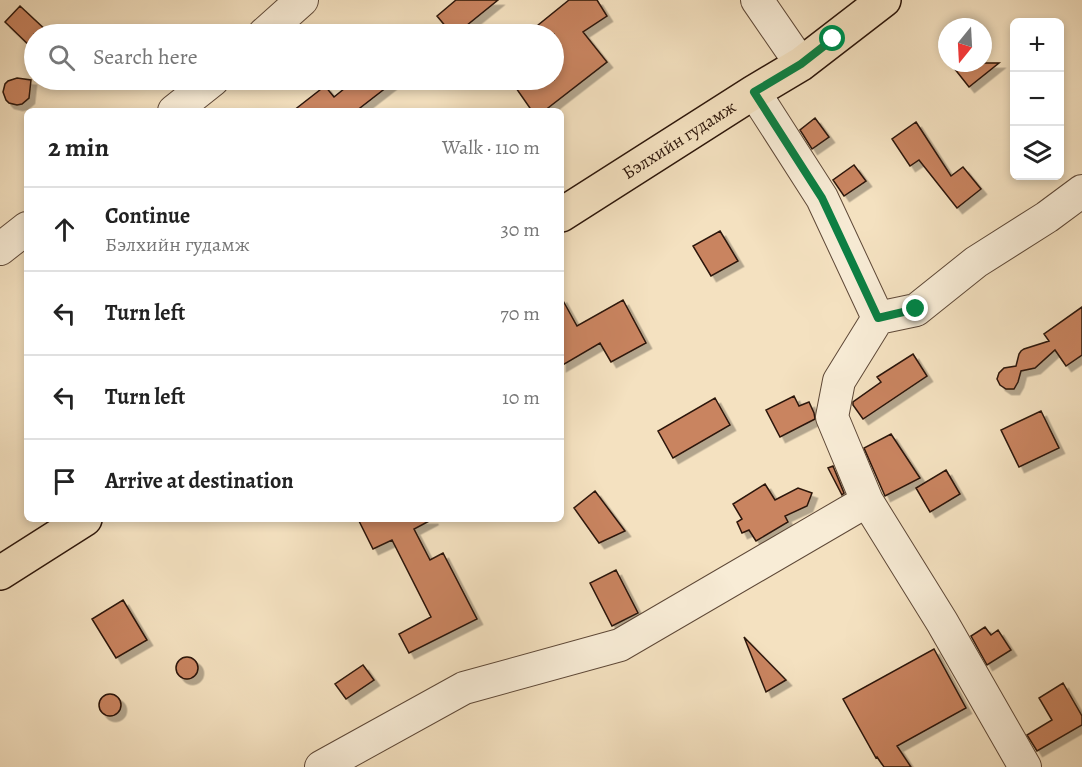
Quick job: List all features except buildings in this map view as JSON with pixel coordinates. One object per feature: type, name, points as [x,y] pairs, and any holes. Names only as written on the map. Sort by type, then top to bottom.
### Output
[{"type":"main road","name":"Бэлхийн гудамж","points":[[564,213],[801,64],[884,0]]},
{"type":"main road","points":[[0,573],[80,522]]},
{"type":"street","points":[[275,24],[302,0]]},
{"type":"street","points":[[757,0],[801,64]]},
{"type":"street","points":[[178,108],[200,90]]},
{"type":"street","points":[[754,92],[822,198],[878,318]]},
{"type":"street","points":[[1025,767],[942,622],[867,501],[832,417],[839,381],[878,318],[916,309],[976,262],[1047,217],[1082,191]]},
{"type":"street","points":[[0,249],[24,230]]},
{"type":"street","points":[[321,767],[464,688],[620,645],[867,501]]},
{"type":"route","points":[[833,39],[801,64],[754,92],[822,198],[878,318],[916,309]]}]
